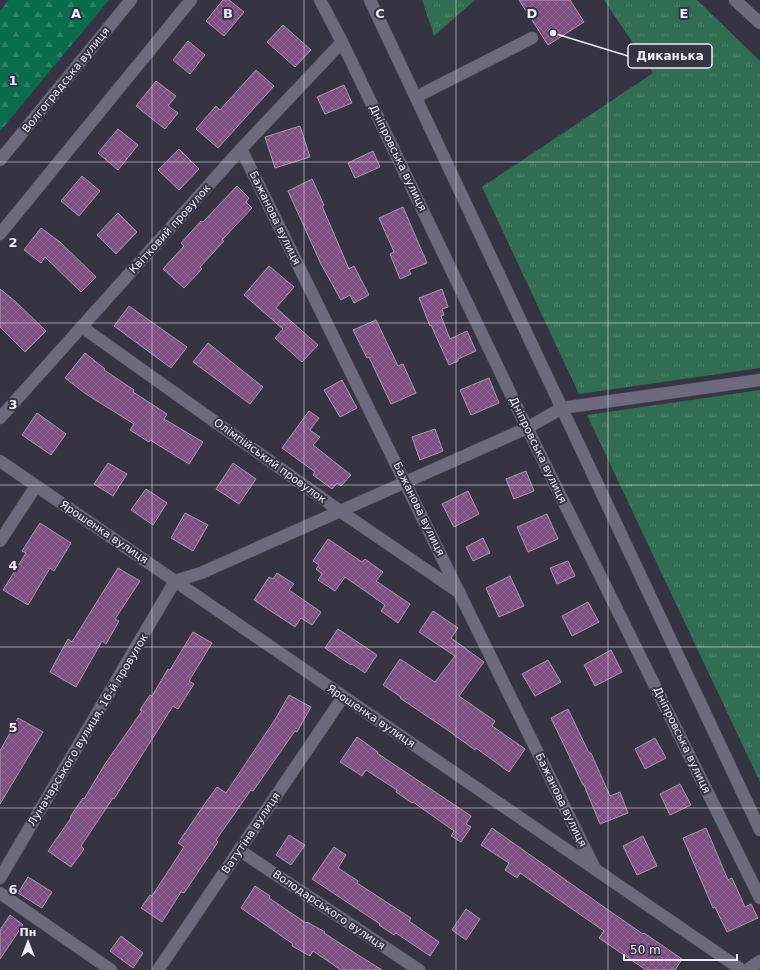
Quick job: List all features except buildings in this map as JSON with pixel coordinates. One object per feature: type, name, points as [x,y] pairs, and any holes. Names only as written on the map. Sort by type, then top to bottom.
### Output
[{"type":"street","name":"Волгоградська вулиця","points":[[0,160],[131,0]]},
{"type":"street","points":[[0,234],[191,0]]},
{"type":"street","name":"Дніпровська вулиця","points":[[320,0],[342,42],[527,428],[760,898]]},
{"type":"street","points":[[370,0],[760,830]]},
{"type":"street","points":[[735,0],[760,23]]},
{"type":"street","points":[[416,97],[532,38]]},
{"type":"street","name":"Квітковий провулок","points":[[0,418],[241,149],[342,42]]},
{"type":"street","name":"Бажанова вулиця","points":[[241,149],[461,594],[595,870]]},
{"type":"street","name":"Олімпійський провулок","points":[[82,327],[340,511],[461,594]]},
{"type":"street","points":[[175,581],[201,573],[527,428],[562,408],[760,380]]},
{"type":"street","name":"Ярошенка вулиця","points":[[0,461],[742,970]]},
{"type":"street","points":[[0,541],[36,486]]},
{"type":"street","name":"Луначарського вулиця, 16-й провулок","points":[[0,878],[175,581]]},
{"type":"street","name":"Ватутіна вулиця","points":[[158,970],[343,697]]},
{"type":"street","name":"Володарського вулиця","points":[[239,850],[419,970]]},
{"type":"street","points":[[0,893],[111,970]]},
{"type":"street","points":[[747,970],[760,961]]},
{"type":"green space","points":[[9,0],[109,0],[0,131],[0,11]]},
{"type":"green space","points":[[422,0],[475,0],[434,36]]},
{"type":"green space","points":[[604,0],[697,0],[760,61],[760,368],[579,394],[482,187],[653,73]]},
{"type":"green space","points":[[760,390],[760,782],[587,415]]},
{"type":"place","name":"Диканька","points":[[553,33]]}]
